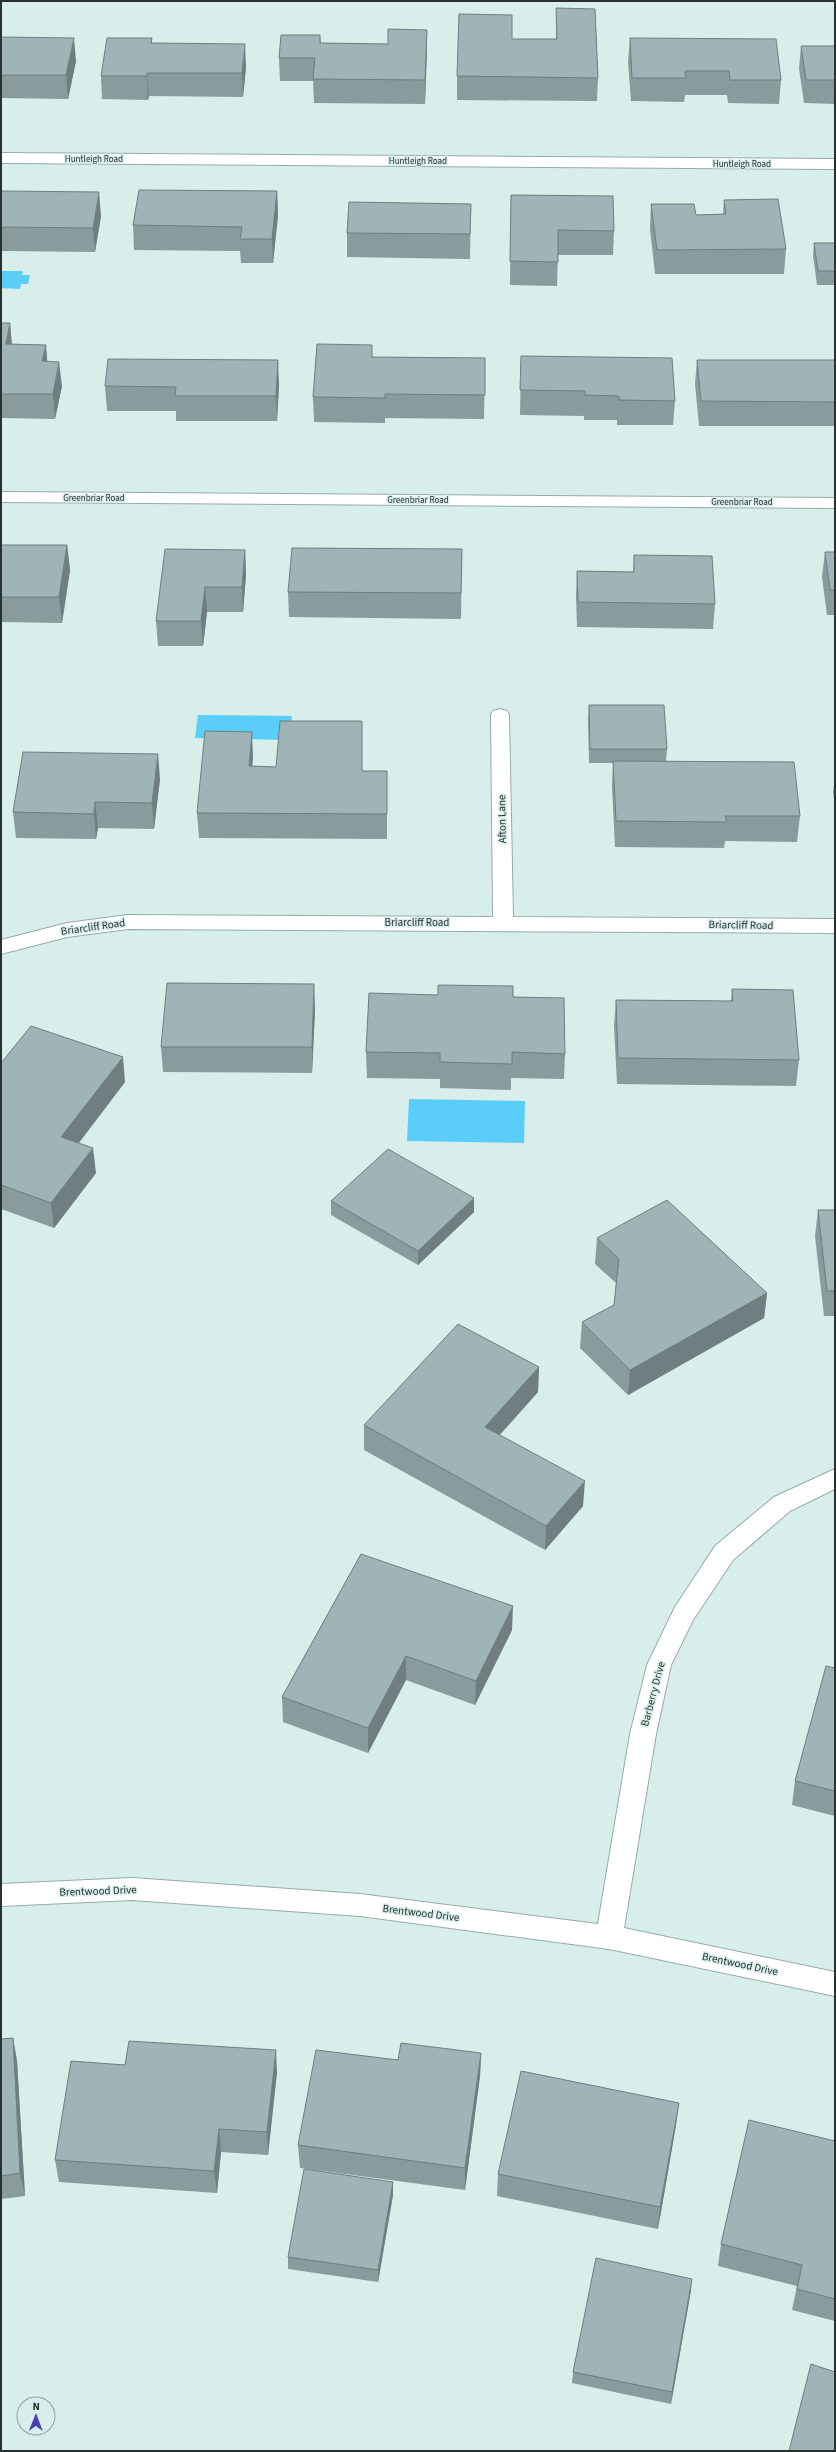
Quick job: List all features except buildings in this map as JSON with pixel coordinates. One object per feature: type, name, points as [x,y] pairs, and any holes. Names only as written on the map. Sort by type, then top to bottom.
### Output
[{"type":"street","name":"Huntleigh Road","points":[[1,158],[835,164]]},
{"type":"street","name":"Greenbriar Road","points":[[1,497],[835,503]]},
{"type":"street","name":"Afton Lane","points":[[500,715],[503,923]]},
{"type":"street","name":"Briarcliff Road","points":[[1,947],[67,930],[128,922],[835,926]]},
{"type":"street","name":"Barberry Drive","points":[[609,1937],[643,1734],[659,1665],[665,1652],[684,1614],[724,1553],[782,1504],[835,1478]]},
{"type":"street","name":"Brentwood Drive","points":[[1,1894],[132,1889],[360,1905],[609,1937],[835,1984]]},
{"type":"water","points":[[1,271],[23,271],[22,275],[30,275],[28,284],[21,284],[20,289],[1,288]]},
{"type":"water","points":[[198,715],[292,716],[290,740],[195,738]]},
{"type":"water","points":[[409,1099],[525,1101],[524,1143],[407,1141]]}]
